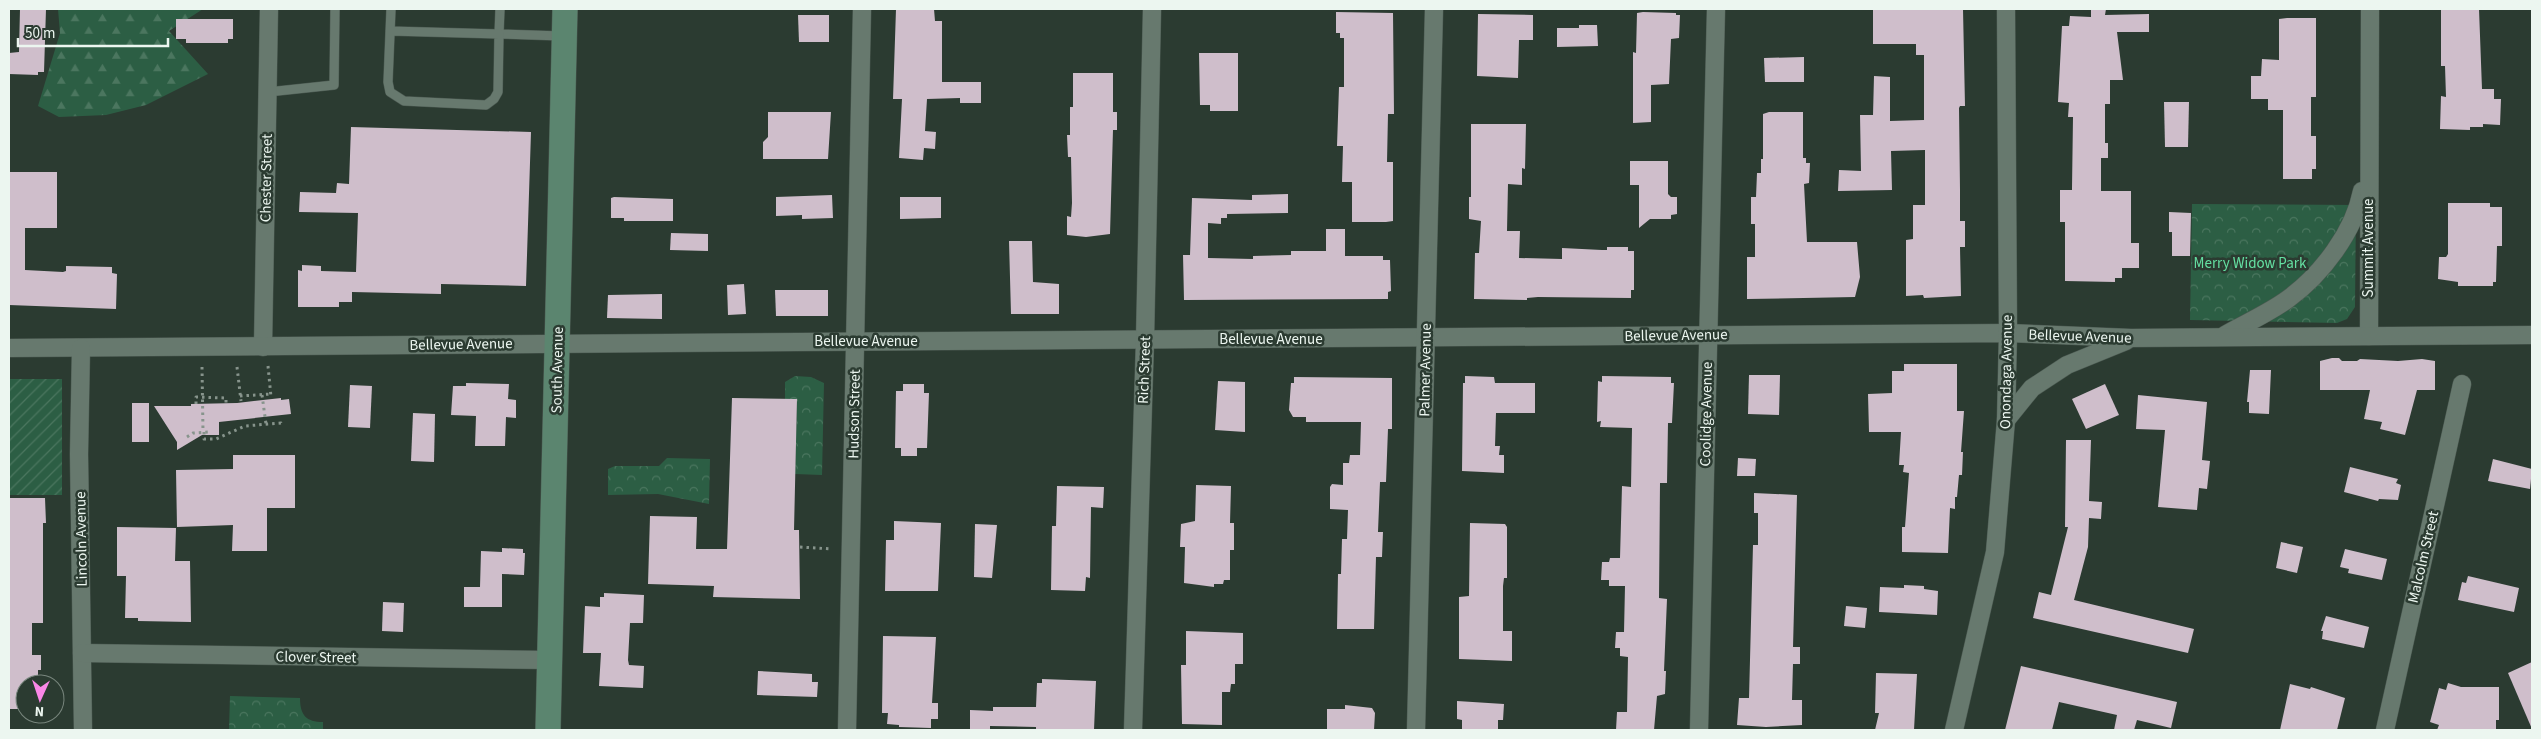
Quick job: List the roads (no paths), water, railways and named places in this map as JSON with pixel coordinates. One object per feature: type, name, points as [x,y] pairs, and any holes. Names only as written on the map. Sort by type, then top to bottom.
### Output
[{"type":"main road","name":"South Avenue","points":[[548,730],[566,9]]},
{"type":"street","name":"Chester Street","points":[[263,347],[269,9]]},
{"type":"street","name":"Hudson Street","points":[[846,730],[862,9]]},
{"type":"street","name":"Rich Street","points":[[1133,730],[1145,340],[1152,9]]},
{"type":"street","name":"Palmer Avenue","points":[[1416,730],[1434,9]]},
{"type":"street","name":"Coolidge Avenue","points":[[1699,730],[1716,9]]},
{"type":"street","name":"Onondaga Avenue","points":[[1954,730],[1995,552],[2006,420],[2008,333],[2006,9]]},
{"type":"street","name":"Summit Avenue","points":[[2368,336],[2370,9]]},
{"type":"street","name":"Summit Avenue","points":[[2223,337],[2287,300],[2308,283],[2338,246],[2360,206],[2368,161]]},
{"type":"street","name":"Bellevue Avenue","points":[[9,348],[263,347],[558,342],[1145,340],[2008,333],[2131,338],[2532,335]]},
{"type":"street","points":[[2006,420],[2032,388],[2067,365],[2131,338]]},
{"type":"street","name":"Lincoln Avenue","points":[[81,348],[79,454],[83,730]]},
{"type":"street","name":"Malcolm Street","points":[[2385,730],[2462,384]]},
{"type":"street","name":"Clover Street","points":[[82,653],[550,660]]},
{"type":"lane","points":[[268,92],[334,84],[335,9]]},
{"type":"lane","points":[[391,9],[390,92],[404,100],[486,105],[494,99],[498,92],[500,9]]},
{"type":"lane","points":[[390,31],[565,36]]},
{"type":"park label","name":"Merry Widow Park","points":[[2250,263]]}]
